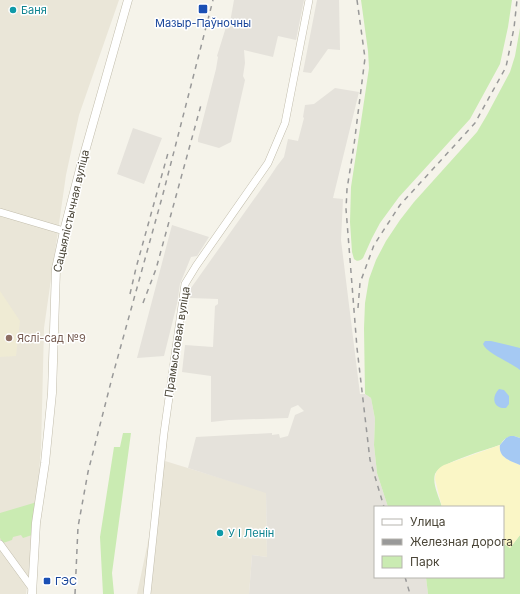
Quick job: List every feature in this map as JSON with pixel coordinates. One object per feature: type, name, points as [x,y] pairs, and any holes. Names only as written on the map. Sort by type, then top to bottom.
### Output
[{"type":"street","name":"Сацыялістычная вуліца","points":[[32,591],[36,523],[45,463],[52,393],[56,269],[84,154],[128,0]]},
{"type":"street","name":"Прамысловая вуліца","points":[[147,594],[164,433],[185,284],[268,163],[275,147],[285,123],[309,0]]},
{"type":"street","points":[[0,212],[64,232]]},
{"type":"street","points":[[0,544],[32,591]]},
{"type":"shaded area","points":[[0,0],[119,0],[79,115],[66,175],[44,328],[41,449],[32,551],[26,594],[0,594]]},
{"type":"shaded area","points":[[234,0],[304,0],[296,40],[278,36],[273,57],[244,50],[245,63],[243,76],[245,80],[231,142],[219,148],[198,142],[198,139],[216,69],[217,56],[226,27],[229,28]]},
{"type":"shaded area","points":[[317,0],[339,0],[340,50],[328,49],[311,73],[303,72]]},
{"type":"shaded area","points":[[335,88],[359,92],[333,198],[343,199],[341,240],[360,394],[365,394],[371,398],[375,419],[374,445],[377,473],[388,506],[374,506],[374,578],[426,578],[428,594],[249,594],[252,555],[267,557],[266,493],[188,468],[196,437],[272,433],[272,435],[279,434],[280,438],[288,436],[295,415],[304,411],[298,405],[291,408],[288,418],[211,422],[211,376],[182,372],[185,345],[213,347],[215,306],[218,304],[218,299],[190,298],[191,288],[284,157],[288,139],[298,141],[304,118],[305,105],[314,104]]},
{"type":"shaded area","points":[[133,128],[162,138],[144,184],[117,174]]},
{"type":"shaded area","points":[[172,225],[209,237],[197,256],[191,257],[180,284],[177,304],[164,356],[137,358]]},
{"type":"shaded area","name":"Яслі-сад №9","points":[[0,291],[20,321],[16,356],[0,357]]},
{"type":"shaded area","points":[[165,461],[266,492],[267,557],[252,555],[249,594],[137,594]]},
{"type":"green space","points":[[361,0],[512,0],[500,64],[470,119],[399,197],[380,223],[363,258],[357,261],[354,259],[352,252],[350,222],[351,187],[369,68]]},
{"type":"green space","points":[[520,28],[520,438],[514,436],[508,437],[500,445],[454,461],[438,470],[435,474],[434,482],[442,506],[388,506],[377,473],[374,445],[375,419],[371,398],[365,394],[364,328],[365,303],[369,279],[376,260],[386,241],[400,220],[414,202],[477,132],[510,72],[515,56]]},
{"type":"green space","points":[[123,433],[131,433],[112,573],[114,594],[103,594],[100,537],[114,447],[120,447]]},
{"type":"green space","points":[[37,502],[32,535],[23,538],[21,535],[13,537],[12,540],[3,543],[0,538],[0,513]]},
{"type":"green space","points":[[520,535],[520,594],[428,594],[426,578],[504,578],[504,544],[510,548]]},
{"type":"sand","points":[[500,445],[503,456],[520,465],[520,535],[510,548],[504,544],[504,506],[442,506],[435,479],[437,470],[444,465]]},
{"type":"water","points":[[485,341],[520,348],[520,370],[489,351],[483,344]]},
{"type":"water","points":[[499,389],[504,390],[509,396],[509,404],[506,408],[498,407],[496,405],[494,399],[496,392]]},
{"type":"water","points":[[510,436],[520,438],[520,465],[509,460],[501,453],[500,445]]},
{"type":"railway","points":[[75,594],[78,527],[88,472],[112,378],[163,194],[213,0]]},
{"type":"railway","points":[[357,0],[365,58],[347,189],[346,209],[357,348],[370,460],[384,506]]},
{"type":"railway","points":[[358,308],[360,283],[374,245],[400,205],[475,123],[506,67],[514,28],[517,0]]},
{"type":"railway","points":[[143,303],[156,269],[201,105]]},
{"type":"railway","points":[[130,294],[168,153]]},
{"type":"railway","points":[[405,578],[410,594]]},
{"type":"place","name":"Мазыр-Паўночны","points":[[203,9]]},
{"type":"place","name":"Баня","points":[[13,10]]},
{"type":"place","name":"Яслі-сад №9","points":[[9,338]]},
{"type":"place","name":"У І Ленін","points":[[220,533]]},
{"type":"place","name":"ГЭС","points":[[47,581]]}]
